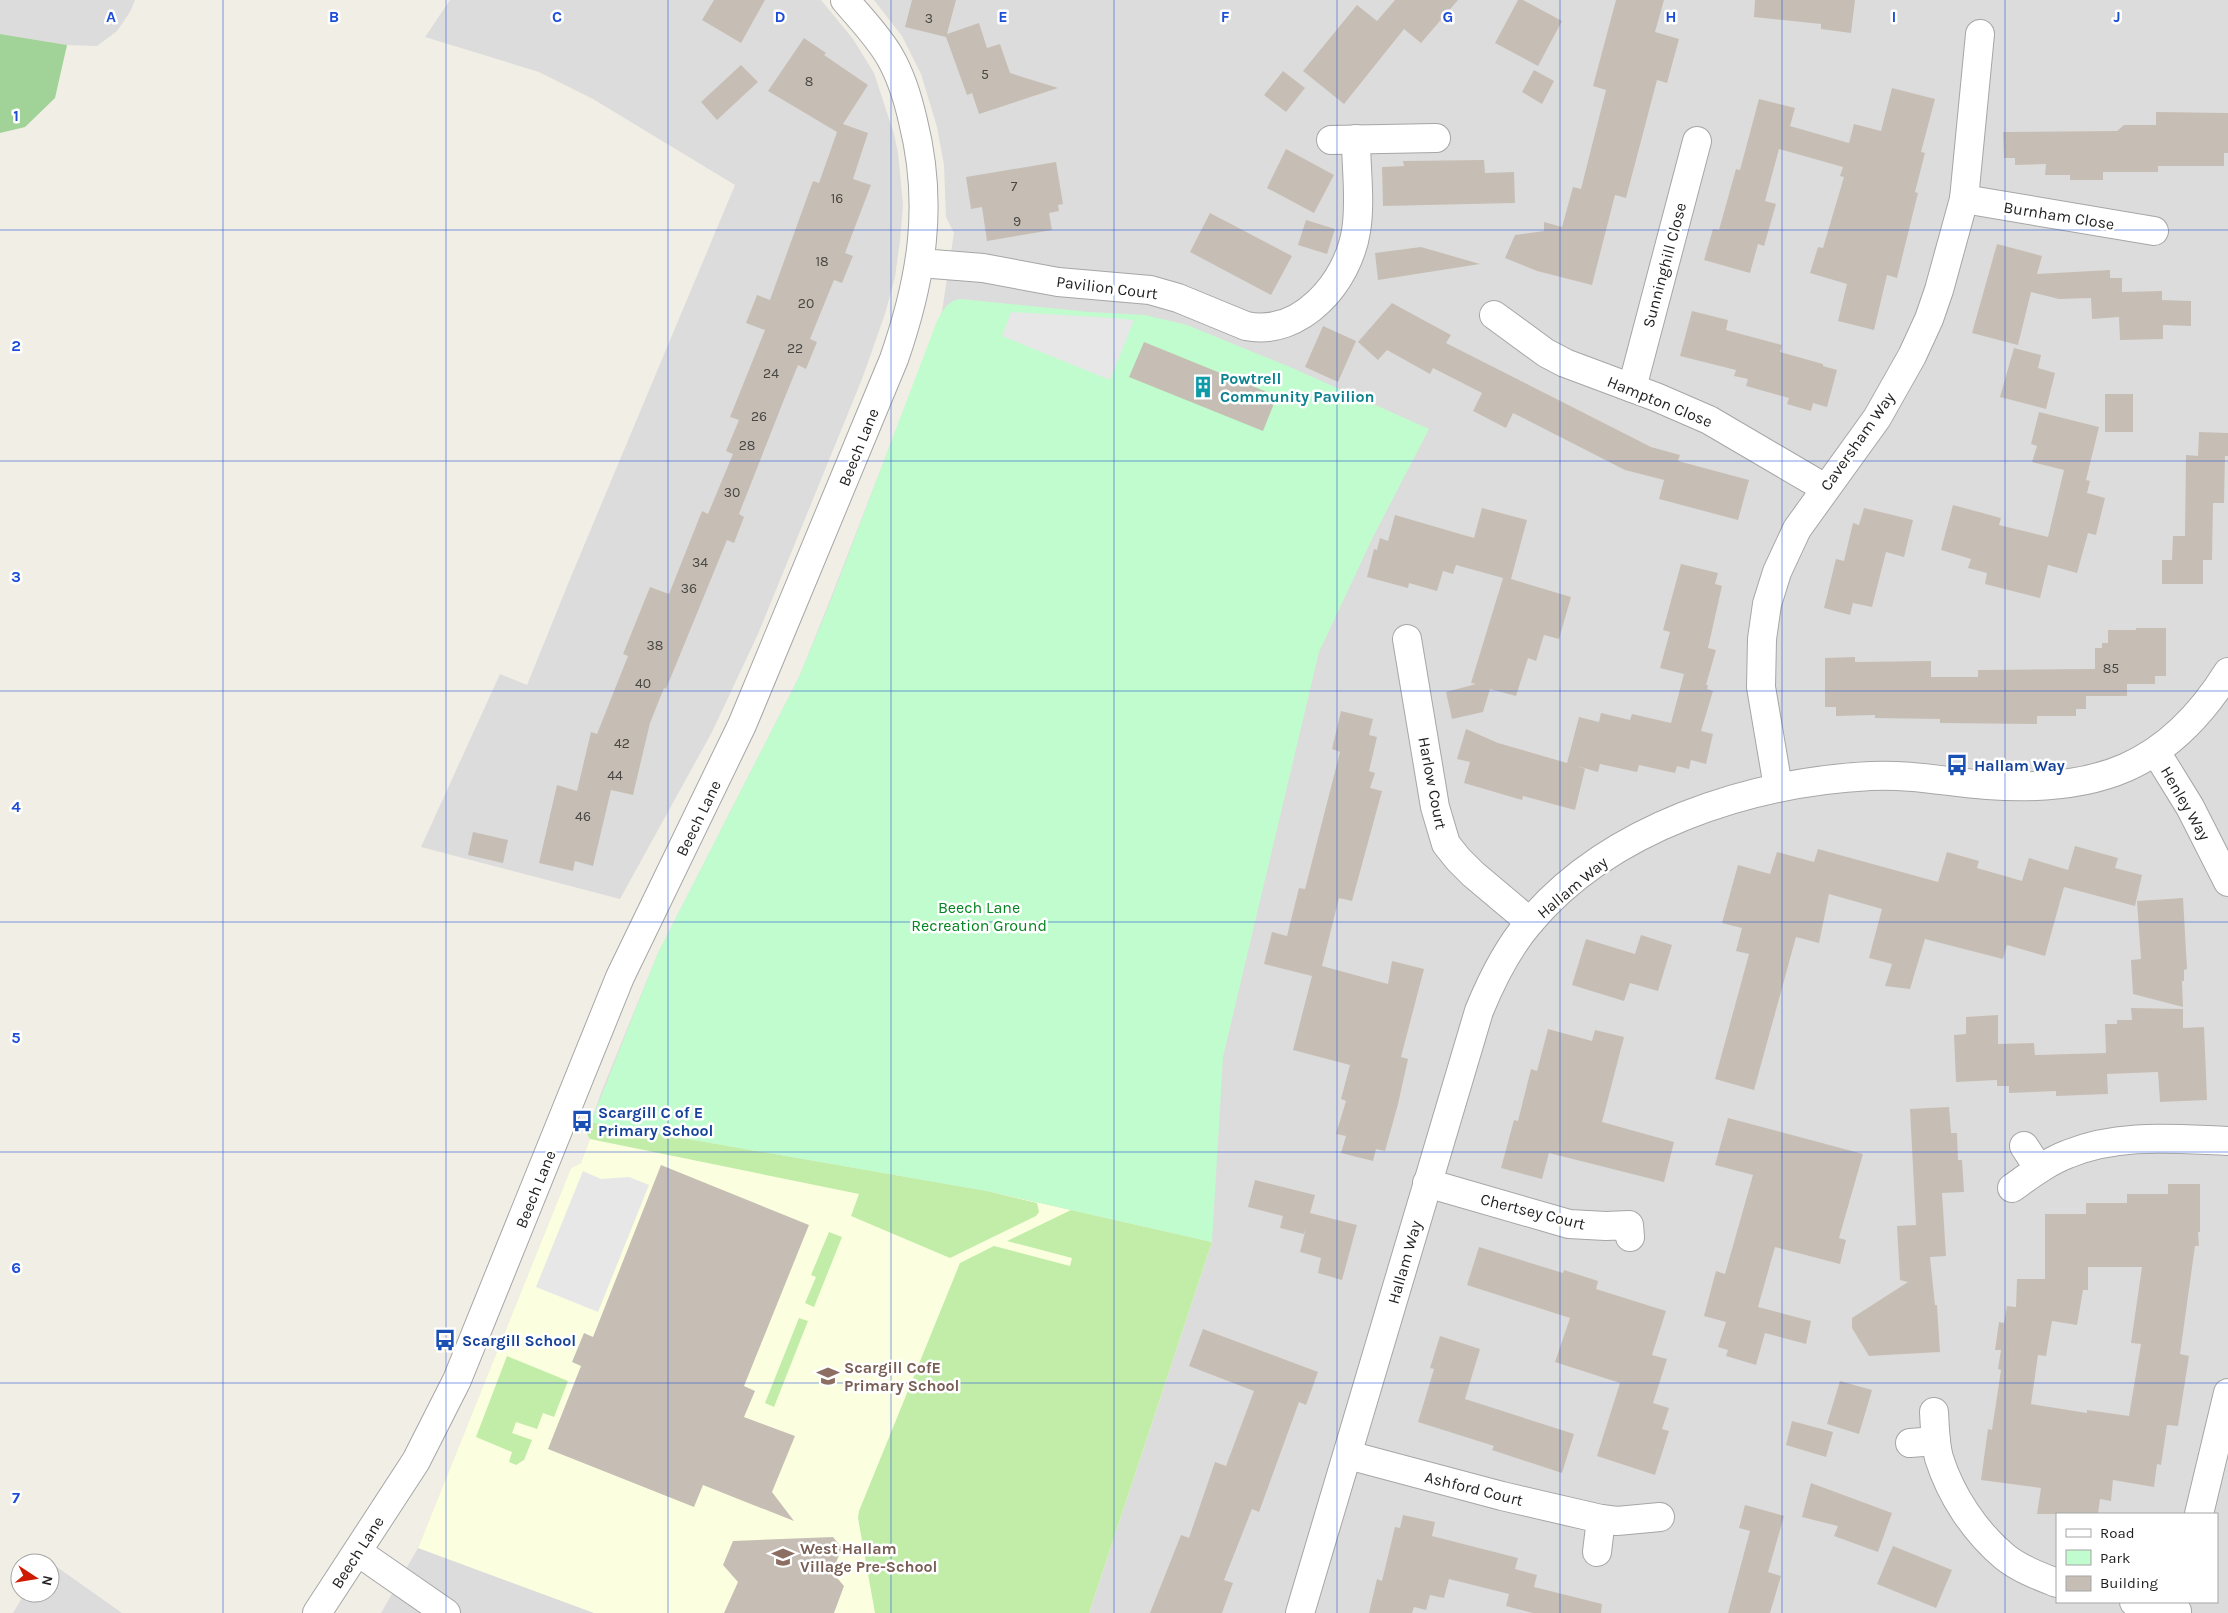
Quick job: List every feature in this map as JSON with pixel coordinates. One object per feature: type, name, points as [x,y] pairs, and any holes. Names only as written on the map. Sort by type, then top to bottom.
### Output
[{"type":"street","name":"Beech Lane","points":[[317,1613],[416,1460],[457,1380],[620,977],[723,768],[772,658],[894,359],[909,314],[920,263],[924,197],[921,153],[902,84],[889,56],[845,0]]},
{"type":"street","name":"Caversham Way","points":[[1778,787],[1762,703],[1760,661],[1767,604],[1780,564],[1797,529],[1877,418],[1912,356],[1939,290],[1964,199],[1980,34]]},
{"type":"street","name":"Pavilion Court","points":[[920,263],[983,268],[1058,282],[1150,290],[1178,298],[1246,326],[1257,328],[1278,326],[1308,312],[1320,302],[1347,259],[1356,233],[1358,218],[1344,140],[1436,138]]},
{"type":"street","name":"Sunninghill Close","points":[[1632,388],[1697,141]]},
{"type":"street","name":"Burnham Close","points":[[1964,199],[2154,230]]},
{"type":"street","name":"Hampton Close","points":[[1494,316],[1546,353],[1565,363],[1709,420],[1825,488]]},
{"type":"street","name":"Harlow Court","points":[[1408,639],[1435,807],[1446,844],[1458,860],[1473,874],[1530,922]]},
{"type":"street","name":"Hallam Way","points":[[1300,1613],[1479,1011],[1493,977],[1511,946],[1530,922],[1572,882],[1629,843],[1707,808],[1778,787],[1817,780],[1873,776],[1910,777],[1987,785],[2054,785],[2091,780],[2108,775],[2156,752],[2199,714],[2228,672]]},
{"type":"street","name":"Henley Way","points":[[2156,752],[2190,807],[2228,882]]},
{"type":"street","points":[[2012,1188],[2039,1169],[2066,1154],[2092,1146],[2123,1140],[2156,1138],[2228,1141]]},
{"type":"street","points":[[2024,1146],[2039,1169]]},
{"type":"street","name":"Chertsey Court","points":[[1427,1183],[1569,1224],[1629,1225],[1630,1237]]},
{"type":"street","points":[[2199,1513],[2222,1445],[2228,1393]]},
{"type":"street","points":[[1934,1412],[1923,1442],[1939,1457],[1952,1490],[1976,1526],[2006,1557],[2023,1569],[2056,1583]]},
{"type":"street","name":"Ashford Court","points":[[1348,1455],[1502,1496],[1601,1518],[1617,1521],[1660,1517]]},
{"type":"street","points":[[1597,1552],[1601,1518]]},
{"type":"street","points":[[358,1552],[446,1613]]},
{"type":"street","points":[[2141,1603],[2178,1608]]},
{"type":"shaded area","points":[[0,0],[135,0],[130,12],[117,31],[97,46],[67,45],[0,34]]},
{"type":"shaded area","points":[[450,0],[821,0],[853,39],[874,73],[894,134],[898,153],[903,205],[895,277],[885,314],[862,379],[758,634],[712,732],[620,899],[421,847],[500,674],[527,685],[735,185],[593,99],[539,72],[425,37]]},
{"type":"shaded area","points":[[874,0],[2228,0],[2228,1613],[381,1613],[418,1548],[571,1168],[581,1163],[590,1139],[587,1134],[601,1093],[658,953],[800,675],[942,311],[954,233],[946,217],[944,165],[937,127],[921,74],[902,36]]},
{"type":"shaded area","points":[[1011,312],[1134,320],[1110,380],[1002,336]]},
{"type":"shaded area","name":"Scargill CofE Primary School","points":[[591,1122],[987,1191],[1212,1242],[1089,1613],[594,1613],[418,1548],[571,1168],[581,1163],[590,1139],[587,1134]]},
{"type":"shaded area","points":[[583,1171],[601,1179],[629,1177],[649,1185],[598,1312],[536,1287]]},
{"type":"shaded area","points":[[60,1569],[122,1613],[13,1613],[19,1603],[60,1603]]},
{"type":"green space","points":[[0,34],[67,45],[55,98],[25,127],[0,133]]},
{"type":"green space","name":"Beech Lane Recreation Ground","points":[[961,299],[1089,312],[1145,315],[1187,325],[1290,367],[1429,429],[1373,537],[1319,652],[1223,1057],[1212,1242],[987,1191],[591,1122],[658,953],[800,675],[833,595],[937,321],[949,304]]},
{"type":"green space","points":[[591,1122],[987,1191],[1037,1203],[1039,1212],[1036,1216],[950,1258],[851,1216],[859,1194],[590,1139],[587,1134]]},
{"type":"green space","points":[[1071,1210],[1212,1242],[1089,1613],[875,1613],[858,1518],[859,1511],[960,1263],[994,1246],[1070,1266],[1072,1258],[1007,1241]]},
{"type":"green space","points":[[829,1232],[842,1237],[814,1307],[805,1303],[816,1277],[811,1275]]},
{"type":"green space","points":[[799,1318],[808,1321],[774,1407],[765,1403]]},
{"type":"green space","points":[[507,1356],[568,1381],[554,1417],[543,1413],[537,1429],[516,1422],[512,1433],[532,1440],[524,1460],[516,1465],[509,1462],[512,1452],[476,1437]]},
{"type":"building","points":[[714,0],[765,0],[741,43],[702,20]]},
{"type":"building","points":[[912,0],[956,0],[947,34],[979,23],[987,48],[1000,44],[1010,73],[1058,88],[979,114],[972,93],[967,95],[946,37],[905,27]]},
{"type":"building","points":[[1395,0],[1458,0],[1421,43],[1404,29],[1344,104],[1303,71],[1357,5],[1377,21]]},
{"type":"building","points":[[1518,0],[1523,0],[1562,21],[1538,66],[1495,43]]},
{"type":"building","points":[[1616,0],[1664,0],[1655,32],[1679,39],[1667,83],[1657,80],[1626,198],[1615,195],[1592,285],[1537,271],[1505,258],[1515,235],[1544,231],[1544,222],[1562,227],[1573,187],[1581,189],[1606,90],[1593,86]]},
{"type":"building","points":[[1755,0],[1855,0],[1851,33],[1821,29],[1821,24],[1754,17]]},
{"type":"building","points":[[804,38],[826,53],[824,55],[868,85],[843,124],[868,133],[853,179],[871,185],[845,253],[853,256],[842,283],[834,280],[810,339],[817,342],[806,369],[798,365],[739,514],[744,517],[734,543],[727,540],[666,689],[664,688],[650,723],[633,795],[611,790],[593,866],[575,861],[573,871],[539,863],[557,785],[577,791],[591,732],[597,734],[628,656],[623,654],[650,587],[669,594],[702,511],[708,514],[733,454],[726,451],[739,420],[730,417],[765,330],[746,323],[757,295],[770,300],[813,181],[819,183],[837,132],[768,91]]},
{"type":"building","points":[[741,65],[758,82],[717,120],[701,102]]},
{"type":"building","points":[[1534,70],[1554,81],[1542,104],[1522,92]]},
{"type":"building","points":[[1283,71],[1305,88],[1286,112],[1264,95]]},
{"type":"building","points":[[1892,88],[1935,99],[1921,152],[1925,153],[1915,192],[1918,193],[1897,278],[1887,275],[1874,330],[1838,321],[1847,284],[1810,273],[1818,247],[1823,248],[1844,177],[1840,176],[1843,167],[1779,149],[1765,201],[1776,204],[1764,246],[1758,244],[1750,273],[1704,260],[1713,229],[1719,230],[1736,169],[1740,170],[1759,99],[1795,108],[1790,126],[1849,143],[1854,124],[1881,131]]},
{"type":"building","points":[[2156,112],[2228,113],[2228,153],[2224,153],[2224,166],[2158,166],[2158,172],[2103,172],[2103,180],[2070,180],[2070,175],[2045,175],[2046,164],[2015,165],[2015,158],[2004,158],[2003,132],[2117,131],[2124,125],[2156,125]]},
{"type":"building","points":[[1286,149],[1334,175],[1314,213],[1267,188]]},
{"type":"building","points":[[1484,160],[1485,173],[1514,172],[1515,203],[1383,206],[1382,167],[1404,166],[1403,161]]},
{"type":"building","points":[[1056,162],[1063,204],[1058,205],[1059,211],[1049,213],[1052,230],[987,241],[982,207],[971,209],[966,177]]},
{"type":"building","points":[[1210,213],[1292,256],[1271,295],[1190,252]]},
{"type":"building","points":[[1306,220],[1335,229],[1327,254],[1298,245]]},
{"type":"building","points":[[1997,244],[2042,256],[2037,274],[2110,270],[2110,278],[2122,278],[2122,292],[2162,291],[2162,300],[2191,301],[2191,326],[2163,325],[2163,339],[2120,340],[2119,317],[2092,319],[2091,298],[2059,299],[2031,292],[2018,345],[1972,333]]},
{"type":"building","points":[[1421,247],[1480,264],[1378,280],[1375,253]]},
{"type":"building","points":[[1392,303],[1451,335],[1446,343],[1651,447],[1680,455],[1678,461],[1749,480],[1738,520],[1659,499],[1664,480],[1625,470],[1513,413],[1506,428],[1473,411],[1482,393],[1433,368],[1430,374],[1387,350],[1378,360],[1358,342]]},
{"type":"building","points":[[1692,311],[1728,320],[1726,330],[1782,345],[1780,352],[1823,364],[1823,366],[1837,370],[1827,407],[1813,403],[1811,411],[1787,404],[1789,398],[1746,386],[1748,379],[1734,376],[1736,370],[1680,356]]},
{"type":"building","points":[[1323,326],[1356,341],[1338,382],[1305,367]]},
{"type":"building","name":"Powtrell Community Pavilion","points":[[1144,342],[1277,396],[1263,431],[1129,377]]},
{"type":"building","points":[[2014,348],[2041,355],[2038,368],[2055,373],[2046,409],[2000,397]]},
{"type":"building","points":[[2105,394],[2133,394],[2133,432],[2105,432]]},
{"type":"building","points":[[2039,412],[2099,427],[2086,480],[2090,481],[2087,493],[2105,498],[2096,535],[2088,533],[2077,573],[2048,565],[2040,598],[1985,584],[1987,573],[1968,568],[1971,559],[1941,550],[1953,505],[2001,518],[1999,525],[2048,537],[2064,470],[2032,462],[2037,446],[2031,444]]},
{"type":"building","points":[[2199,432],[2228,433],[2228,456],[2225,456],[2224,503],[2213,503],[2212,560],[2203,560],[2203,584],[2162,584],[2162,560],[2172,560],[2173,536],[2185,536],[2186,455],[2198,456]]},
{"type":"building","points":[[1482,508],[1527,520],[1511,579],[1571,597],[1559,639],[1544,635],[1536,661],[1528,658],[1516,696],[1490,689],[1483,712],[1452,719],[1446,692],[1476,684],[1471,683],[1503,578],[1456,565],[1453,574],[1443,571],[1437,591],[1409,583],[1408,588],[1367,577],[1374,549],[1377,550],[1380,538],[1388,541],[1395,515],[1474,538]]},
{"type":"building","points":[[1864,508],[1913,520],[1904,557],[1886,552],[1872,607],[1853,603],[1850,615],[1824,608],[1836,559],[1844,561],[1853,523],[1859,525]]},
{"type":"building","points":[[1681,564],[1718,573],[1715,584],[1722,586],[1708,648],[1716,650],[1706,685],[1708,685],[1707,689],[1713,691],[1701,731],[1713,734],[1706,764],[1691,760],[1689,769],[1677,766],[1675,773],[1639,765],[1637,772],[1600,764],[1598,772],[1577,766],[1585,769],[1575,810],[1523,796],[1522,800],[1464,783],[1470,762],[1457,759],[1466,729],[1498,743],[1567,763],[1579,717],[1599,722],[1601,713],[1630,720],[1632,714],[1671,723],[1684,674],[1660,668],[1670,632],[1663,630]]},
{"type":"building","points":[[2136,628],[2166,628],[2166,676],[2155,676],[2155,684],[2127,684],[2127,696],[2086,696],[2086,709],[2076,709],[2076,716],[2037,716],[2037,724],[1940,723],[1940,719],[1875,718],[1875,715],[1836,716],[1836,707],[1825,707],[1825,658],[1855,657],[1855,662],[1931,661],[1931,677],[1978,677],[1978,670],[2095,669],[2095,648],[2102,648],[2102,643],[2108,643],[2108,630],[2136,630]]},
{"type":"building","points":[[1341,711],[1373,719],[1369,735],[1377,737],[1369,771],[1375,773],[1370,788],[1382,791],[1352,901],[1339,898],[1322,966],[1388,984],[1392,961],[1424,969],[1401,1057],[1408,1059],[1398,1104],[1385,1151],[1376,1149],[1373,1161],[1341,1153],[1346,1136],[1336,1134],[1346,1101],[1341,1099],[1350,1065],[1293,1050],[1312,976],[1264,964],[1272,932],[1287,936],[1299,888],[1305,889],[1340,752],[1332,749]]},
{"type":"building","points":[[473,832],[508,840],[503,863],[468,855]]},
{"type":"building","points":[[2075,846],[2118,858],[2115,868],[2142,875],[2135,906],[2064,887],[2045,956],[2007,945],[2003,959],[1925,939],[1910,989],[1885,986],[1892,964],[1869,958],[1882,909],[1829,894],[1819,943],[1796,937],[1754,1090],[1715,1079],[1749,954],[1736,951],[1742,928],[1722,923],[1738,865],[1770,874],[1777,852],[1814,862],[1818,849],[1938,882],[1947,852],[1979,861],[1977,868],[2022,881],[2029,858],[2068,870]]},
{"type":"building","points":[[2183,898],[2187,969],[2184,970],[2184,981],[2182,981],[2183,1007],[2133,994],[2131,960],[2141,959],[2137,901]]},
{"type":"building","points":[[1641,935],[1672,945],[1658,991],[1630,983],[1624,1001],[1572,985],[1586,939],[1635,954]]},
{"type":"building","points":[[2131,1008],[2183,1009],[2183,1028],[2204,1027],[2207,1100],[2160,1102],[2158,1072],[2107,1074],[2108,1094],[2056,1096],[2056,1091],[2009,1093],[2009,1086],[1997,1086],[1997,1080],[1956,1082],[1954,1035],[1966,1034],[1966,1017],[1998,1015],[1998,1044],[2034,1043],[2035,1055],[2106,1053],[2105,1024],[2117,1024],[2117,1020],[2132,1020]]},
{"type":"building","points":[[1548,1029],[1592,1041],[1595,1030],[1624,1037],[1602,1122],[1674,1142],[1664,1182],[1549,1153],[1542,1179],[1501,1168],[1514,1120],[1518,1121],[1531,1069],[1537,1071]]},
{"type":"building","points":[[1949,1107],[1951,1133],[1957,1133],[1958,1160],[1962,1160],[1964,1192],[1942,1193],[1946,1256],[1930,1257],[1935,1305],[1937,1305],[1940,1352],[1869,1356],[1852,1328],[1852,1318],[1908,1282],[1900,1280],[1897,1226],[1916,1225],[1910,1109]]},
{"type":"building","points":[[1728,1118],[1863,1154],[1839,1238],[1846,1240],[1840,1264],[1775,1247],[1758,1307],[1811,1321],[1806,1344],[1765,1333],[1756,1365],[1726,1356],[1728,1350],[1718,1347],[1726,1322],[1704,1316],[1716,1271],[1725,1274],[1753,1175],[1715,1165]]},
{"type":"building","points":[[661,1165],[809,1225],[744,1386],[755,1391],[744,1417],[795,1436],[772,1492],[794,1521],[703,1485],[694,1507],[548,1449],[581,1366],[572,1362],[584,1333],[593,1337]]},
{"type":"building","points":[[1255,1180],[1315,1195],[1310,1213],[1357,1225],[1342,1280],[1318,1273],[1321,1258],[1300,1252],[1306,1228],[1304,1234],[1280,1228],[1283,1216],[1248,1207]]},
{"type":"building","points":[[2168,1184],[2200,1184],[2199,1246],[2195,1246],[2180,1354],[2189,1356],[2178,1426],[2167,1425],[2161,1465],[2157,1464],[2154,1487],[2113,1480],[2111,1501],[2100,1499],[2098,1513],[2037,1514],[2041,1488],[1981,1480],[1988,1429],[1992,1430],[2001,1370],[1998,1369],[2001,1350],[1995,1350],[1999,1322],[2004,1323],[2007,1306],[2016,1307],[2017,1279],[2045,1279],[2045,1214],[2086,1214],[2086,1203],[2127,1203],[2127,1194],[2168,1194]],"holes":[[[2088,1267],[2142,1267],[2131,1343],[2141,1344],[2129,1416],[2087,1410],[2087,1413],[2031,1404],[2038,1355],[2046,1356],[2052,1321],[2077,1325],[2083,1290],[2088,1290]]]},
{"type":"building","points":[[1479,1247],[1563,1273],[1564,1270],[1598,1281],[1596,1289],[1666,1311],[1652,1355],[1667,1359],[1653,1403],[1669,1408],[1662,1429],[1669,1431],[1655,1475],[1597,1456],[1620,1383],[1555,1362],[1570,1318],[1467,1285]]},
{"type":"building","points":[[1203,1329],[1318,1372],[1306,1405],[1299,1402],[1259,1512],[1252,1509],[1224,1580],[1233,1583],[1222,1613],[1150,1613],[1181,1535],[1189,1538],[1215,1462],[1226,1466],[1254,1391],[1189,1366]]},
{"type":"building","points":[[1440,1336],[1480,1349],[1465,1399],[1574,1434],[1562,1473],[1492,1450],[1494,1446],[1418,1422],[1434,1369],[1430,1368]]},
{"type":"building","points":[[1840,1381],[1872,1390],[1859,1434],[1827,1424]]},
{"type":"building","points":[[1792,1421],[1833,1432],[1826,1457],[1786,1445]]},
{"type":"building","points":[[1811,1483],[1892,1513],[1878,1552],[1834,1536],[1838,1526],[1802,1517]]},
{"type":"building","points":[[1745,1505],[1784,1516],[1768,1572],[1781,1576],[1770,1613],[1728,1613],[1750,1531],[1739,1528]]},
{"type":"building","points":[[1403,1515],[1435,1522],[1432,1536],[1518,1558],[1515,1569],[1537,1575],[1534,1587],[1602,1604],[1601,1613],[1533,1613],[1506,1606],[1509,1594],[1449,1579],[1444,1598],[1430,1595],[1426,1610],[1414,1607],[1412,1613],[1369,1613],[1377,1579],[1382,1581],[1395,1527],[1400,1528]]},
{"type":"building","name":"West Hallam Village Pre-School","points":[[833,1537],[842,1548],[832,1572],[844,1586],[834,1613],[724,1613],[738,1582],[723,1565],[733,1541]]},
{"type":"building","points":[[1893,1546],[1952,1570],[1936,1608],[1877,1584]]},
{"type":"place","name":"Powtrell Community Pavilion","points":[[1203,387]]},
{"type":"place","name":"Hallam Way","points":[[1957,765]]},
{"type":"place","name":"Scargill C of E Primary School","points":[[582,1121]]},
{"type":"place","name":"Scargill School","points":[[445,1340]]},
{"type":"place","name":"Scargill CofE Primary School","points":[[828,1376]]},
{"type":"place","name":"West Hallam Village Pre-School","points":[[783,1557]]}]
